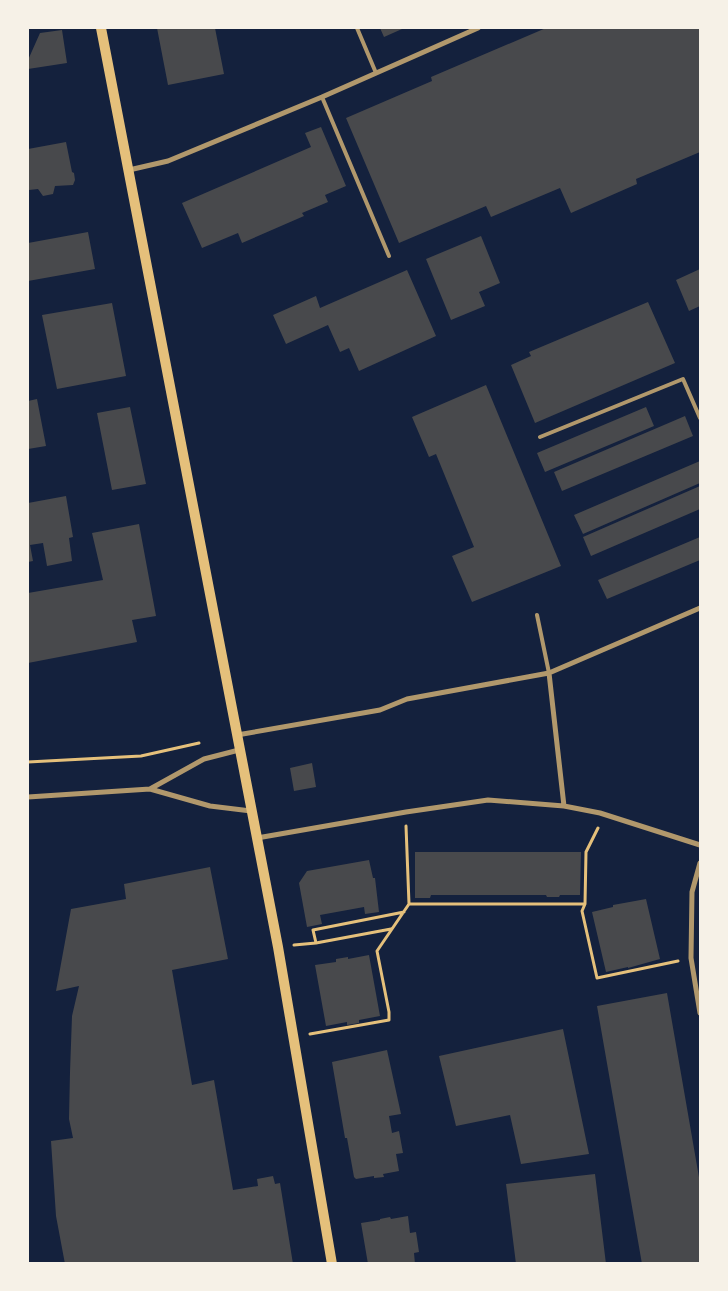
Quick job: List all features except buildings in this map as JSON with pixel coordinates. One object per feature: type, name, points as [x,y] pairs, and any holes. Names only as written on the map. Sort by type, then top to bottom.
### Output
[{"type":"main road","points":[[101,28],[278,947],[332,1264]]},
{"type":"street","points":[[129,170],[168,161],[322,97],[478,28]]},
{"type":"street","points":[[236,735],[380,710],[407,699],[549,673],[700,608]]},
{"type":"street","points":[[549,673],[564,806]]},
{"type":"street","points":[[150,789],[204,759],[239,750]]},
{"type":"street","points":[[28,797],[150,789],[210,806],[252,811]]},
{"type":"street","points":[[257,838],[488,800],[564,806],[600,814],[700,844]]},
{"type":"street","points":[[700,863],[692,892],[691,958],[700,1013]]},
{"type":"lane","points":[[357,28],[376,73]]},
{"type":"lane","points":[[322,97],[389,256]]},
{"type":"lane","points":[[540,437],[683,379],[700,418]]},
{"type":"lane","points":[[537,615],[549,673]]},
{"type":"path","points":[[28,762],[141,756],[236,735]]},
{"type":"path","points":[[294,1037],[389,1020],[377,951],[409,904],[406,812]]},
{"type":"path","points":[[600,814],[598,828],[586,852],[585,904],[582,910],[597,978],[662,965]]},
{"type":"path","points":[[409,904],[585,904]]},
{"type":"path","points":[[316,943],[313,930],[404,912]]},
{"type":"path","points":[[278,947],[316,943],[392,929]]}]
